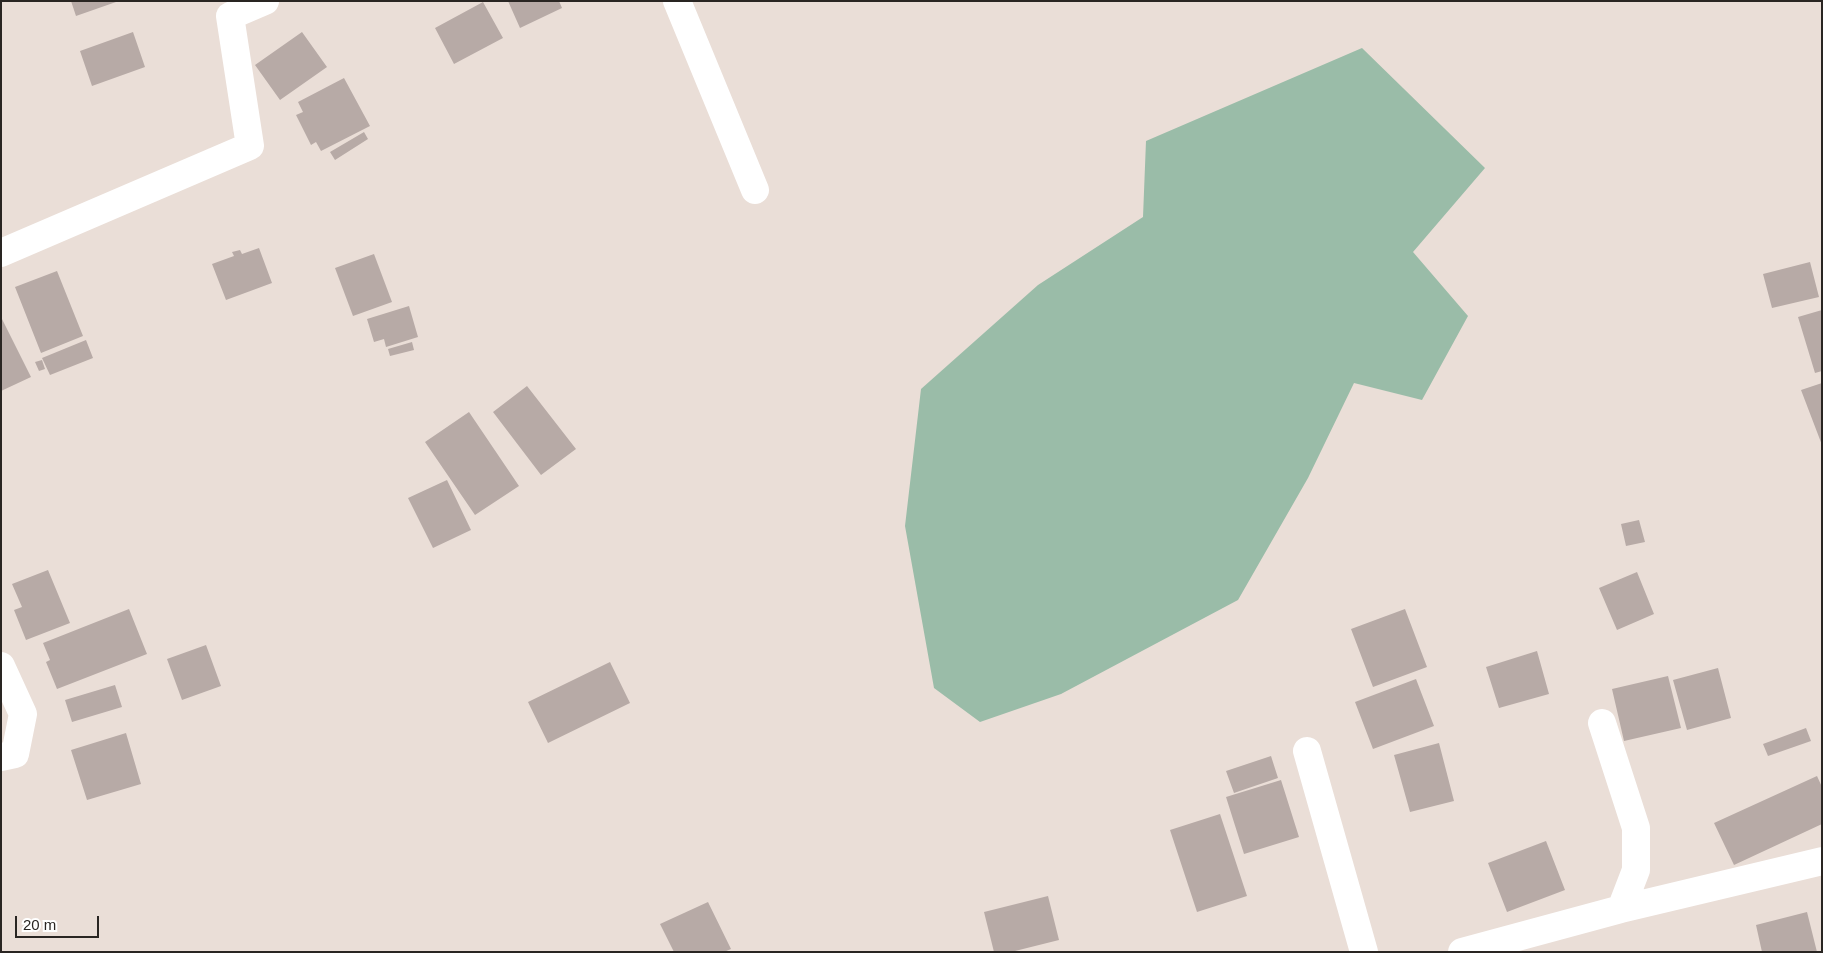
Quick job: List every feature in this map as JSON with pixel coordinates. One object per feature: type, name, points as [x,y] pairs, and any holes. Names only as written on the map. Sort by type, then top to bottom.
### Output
[{"type":"street","points":[[1,253],[250,146],[230,16],[265,1]]},
{"type":"street","points":[[676,1],[755,190]]},
{"type":"street","points":[[1,666],[23,714],[15,754],[1,757]]},
{"type":"street","points":[[1602,723],[1636,828],[1636,870],[1621,909]]},
{"type":"street","points":[[1307,751],[1364,952]]},
{"type":"street","points":[[1462,952],[1621,909],[1822,861]]},
{"type":"green space","points":[[1362,48],[1485,168],[1413,252],[1468,316],[1422,400],[1354,383],[1308,478],[1238,600],[1061,694],[980,722],[934,688],[905,526],[921,389],[1038,285],[1143,217],[1146,141]]},
{"type":"building","points":[[71,1],[116,1],[116,2],[76,16]]},
{"type":"building","points":[[508,1],[559,1],[562,8],[520,28]]},
{"type":"building","points":[[483,2],[503,38],[454,64],[435,28]]},
{"type":"building","points":[[133,32],[145,67],[92,86],[80,51]]},
{"type":"building","points":[[302,32],[327,67],[280,100],[255,65]]},
{"type":"building","points":[[344,78],[370,126],[321,151],[316,142],[311,145],[296,115],[303,112],[298,102]]},
{"type":"building","points":[[364,132],[368,139],[335,160],[330,152]]},
{"type":"building","points":[[259,248],[272,283],[226,300],[212,264],[234,256],[232,252],[240,250],[242,254]]},
{"type":"building","points":[[374,254],[392,302],[353,316],[335,268]]},
{"type":"building","points":[[1810,262],[1819,297],[1772,308],[1763,274]]},
{"type":"building","points":[[57,271],[83,336],[41,353],[15,287]]},
{"type":"building","points":[[409,306],[418,337],[386,347],[384,339],[374,342],[367,319]]},
{"type":"building","points":[[1822,310],[1822,371],[1815,373],[1798,317]]},
{"type":"building","points":[[1,317],[31,377],[1,391]]},
{"type":"building","points":[[86,340],[93,358],[50,375],[42,358]]},
{"type":"building","points":[[412,342],[414,350],[390,356],[388,349]]},
{"type":"building","points":[[42,360],[45,369],[39,371],[35,362]]},
{"type":"building","points":[[1822,383],[1822,445],[1801,390]]},
{"type":"building","points":[[527,386],[576,449],[541,475],[493,412]]},
{"type":"building","points":[[469,412],[519,486],[475,515],[425,442]]},
{"type":"building","points":[[447,480],[471,530],[433,548],[408,498]]},
{"type":"building","points":[[1639,520],[1645,542],[1626,546],[1621,524]]},
{"type":"building","points":[[48,570],[70,623],[26,640],[14,610],[22,607],[12,584]]},
{"type":"building","points":[[1637,572],[1654,614],[1617,630],[1599,588]]},
{"type":"building","points":[[129,609],[147,654],[57,689],[46,662],[50,660],[43,643]]},
{"type":"building","points":[[1405,609],[1427,667],[1373,687],[1351,629]]},
{"type":"building","points":[[206,645],[221,686],[182,700],[167,659]]},
{"type":"building","points":[[1537,651],[1549,694],[1499,708],[1486,667]]},
{"type":"building","points":[[610,662],[630,703],[548,743],[528,702]]},
{"type":"building","points":[[1718,668],[1731,718],[1687,730],[1673,680]]},
{"type":"building","points":[[1668,676],[1681,728],[1624,741],[1612,689]]},
{"type":"building","points":[[1416,679],[1434,726],[1373,749],[1355,702]]},
{"type":"building","points":[[115,685],[122,707],[72,722],[65,700]]},
{"type":"building","points":[[1806,728],[1811,741],[1768,756],[1763,744]]},
{"type":"building","points":[[126,733],[141,784],[87,800],[71,750]]},
{"type":"building","points":[[1439,743],[1454,801],[1410,812],[1394,755]]},
{"type":"building","points":[[1271,756],[1278,778],[1234,793],[1226,771]]},
{"type":"building","points":[[1817,776],[1822,787],[1822,824],[1734,865],[1714,823]]},
{"type":"building","points":[[1281,780],[1299,837],[1244,854],[1226,797]]},
{"type":"building","points":[[1220,814],[1247,896],[1197,912],[1170,830]]},
{"type":"building","points":[[1546,841],[1565,890],[1507,912],[1488,863]]},
{"type":"building","points":[[1048,896],[1059,940],[1011,952],[994,952],[984,912]]},
{"type":"building","points":[[708,902],[731,949],[724,952],[674,952],[660,924]]},
{"type":"building","points":[[1807,912],[1817,952],[1762,952],[1756,925]]}]
